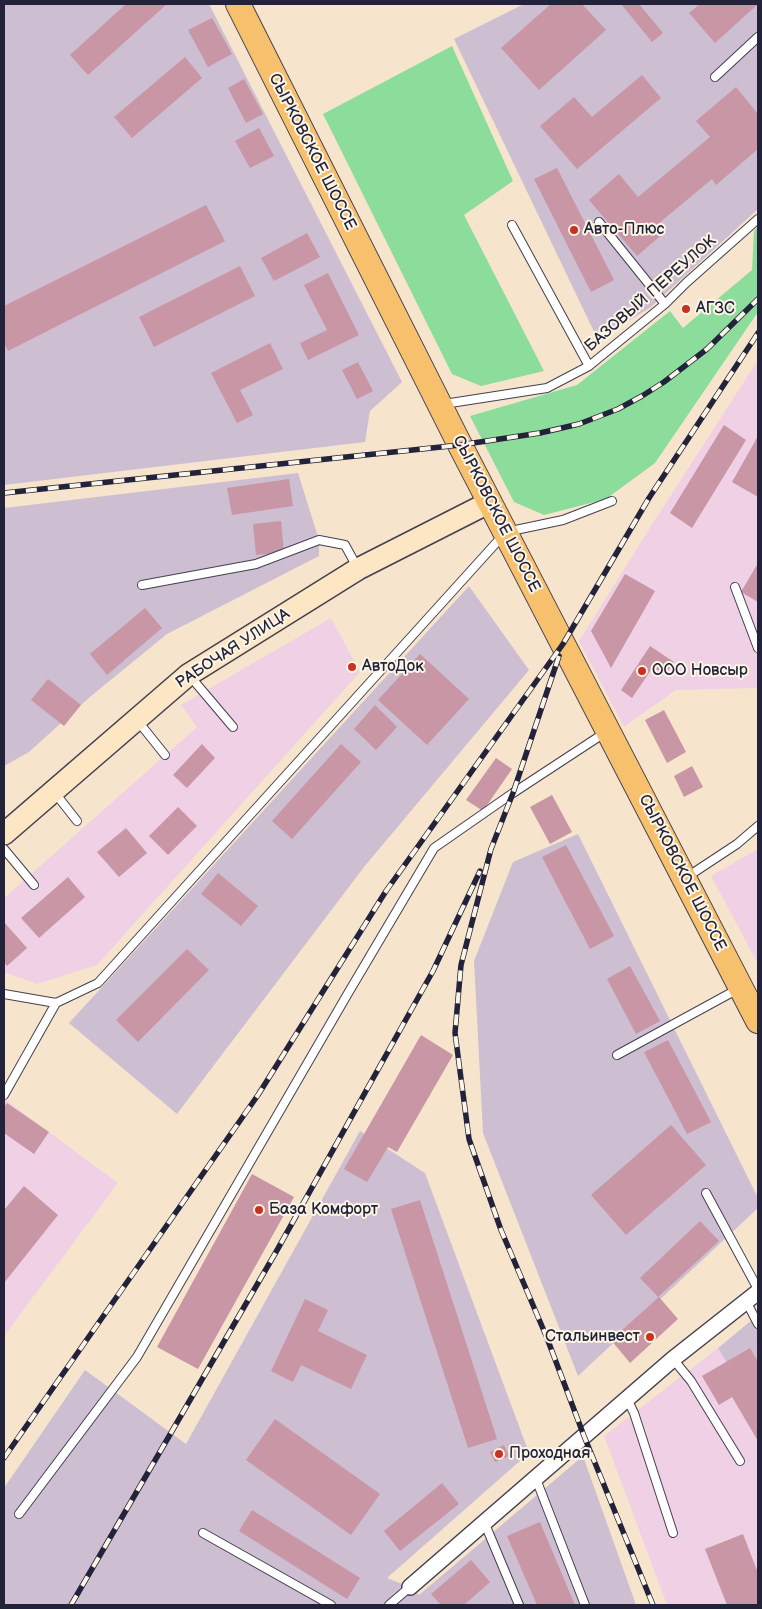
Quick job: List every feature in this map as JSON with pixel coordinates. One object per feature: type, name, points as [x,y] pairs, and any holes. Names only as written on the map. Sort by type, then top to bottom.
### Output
[{"type":"main road","name":"СЫРКОВСКОЕ ШОССЕ","points":[[238,4],[490,502],[758,1021]]},
{"type":"main road","name":"РАБОЧАЯ УЛИЦА","points":[[4,834],[188,675],[358,569],[490,502]]},
{"type":"street","points":[[410,1587],[627,1399],[758,1291]]},
{"type":"lane","points":[[715,77],[758,37]]},
{"type":"lane","name":"БАЗОВЫЙ ПЕРЕУЛОК","points":[[440,404],[547,388],[589,366],[665,304],[758,219]]},
{"type":"lane","points":[[600,222],[665,304]]},
{"type":"lane","points":[[512,224],[589,366]]},
{"type":"lane","points":[[4,1095],[56,1003],[98,983],[506,532],[563,520],[612,500]]},
{"type":"lane","points":[[142,585],[256,564],[319,540],[345,546],[358,569]]},
{"type":"lane","points":[[735,587],[758,648]]},
{"type":"lane","points":[[188,675],[233,727]]},
{"type":"lane","points":[[137,720],[165,756]]},
{"type":"lane","points":[[19,1514],[137,1357],[434,848],[608,730]]},
{"type":"lane","points":[[54,792],[77,821]]},
{"type":"lane","points":[[684,879],[738,844],[758,826]]},
{"type":"lane","points":[[4,850],[34,885]]},
{"type":"lane","points":[[617,1055],[741,988]]},
{"type":"lane","points":[[4,994],[56,1003]]},
{"type":"lane","points":[[706,1193],[758,1291]]},
{"type":"lane","points":[[746,1301],[758,1324]]},
{"type":"lane","points":[[673,1360],[690,1381],[740,1461]]},
{"type":"lane","points":[[627,1399],[634,1413],[673,1533]]},
{"type":"lane","points":[[536,1479],[585,1605]]},
{"type":"lane","points":[[485,1524],[519,1605]]},
{"type":"lane","points":[[203,1533],[331,1605]]},
{"type":"lane","points":[[389,1605],[410,1587]]},
{"type":"shaded area","points":[[4,4],[209,4],[402,382],[370,411],[365,442],[4,485]]},
{"type":"shaded area","points":[[524,4],[758,4],[758,209],[651,307],[598,340],[454,39]]},
{"type":"shaded area","points":[[758,360],[758,688],[676,690],[624,727],[579,641]]},
{"type":"shaded area","points":[[298,473],[319,540],[319,556],[167,634],[91,696],[29,752],[4,766],[4,508]]},
{"type":"shaded area","points":[[469,586],[529,670],[364,867],[177,1114],[69,1023]]},
{"type":"shaded area","points":[[331,618],[360,672],[97,965],[37,984],[4,972],[4,898],[197,727],[181,705]]},
{"type":"shaded area","points":[[578,834],[758,1198],[758,1208],[578,1376],[483,1133],[474,961],[513,862]]},
{"type":"shaded area","points":[[758,849],[758,964],[711,876]]},
{"type":"shaded area","points":[[4,1099],[118,1183],[4,1336]]},
{"type":"shaded area","points":[[360,1131],[425,1173],[529,1453],[387,1578],[410,1587],[419,1595],[583,1456],[636,1605],[4,1605],[4,1488],[85,1370],[186,1444]]},
{"type":"shaded area","points":[[758,1315],[758,1414],[718,1348]]},
{"type":"shaded area","name":"Стальинвест","points":[[718,1348],[758,1414],[758,1605],[667,1605],[604,1436]]},
{"type":"green space","points":[[452,46],[513,181],[464,215],[544,371],[481,386],[452,374],[323,114]]},
{"type":"green space","points":[[758,227],[758,312],[655,463],[606,499],[544,515],[514,502],[470,416],[577,385],[670,311],[683,328],[752,270],[754,231]]},
{"type":"building","points":[[126,4],[167,4],[88,75],[70,55]]},
{"type":"building","points":[[551,4],[582,4],[606,30],[539,90],[501,48]]},
{"type":"building","points":[[621,4],[639,4],[663,33],[652,42]]},
{"type":"building","points":[[700,4],[758,4],[715,43],[689,13]]},
{"type":"building","points":[[212,18],[232,54],[208,67],[188,30]]},
{"type":"building","points":[[185,57],[202,78],[132,138],[114,117]]},
{"type":"building","points":[[642,75],[661,98],[577,169],[540,126],[574,97],[592,117]]},
{"type":"building","points":[[244,79],[263,114],[246,123],[228,88]]},
{"type":"building","points":[[736,87],[758,114],[758,149],[716,185],[712,179],[658,224],[665,232],[637,256],[589,200],[619,174],[638,197],[710,137],[696,121]]},
{"type":"building","points":[[259,128],[274,156],[250,168],[235,141]]},
{"type":"building","name":"Авто-Плюс","points":[[557,168],[614,280],[591,292],[534,179]]},
{"type":"building","points":[[206,205],[225,241],[8,351],[4,343],[4,306]]},
{"type":"building","points":[[307,233],[320,257],[274,281],[261,258]]},
{"type":"building","points":[[240,266],[255,296],[154,347],[139,317]]},
{"type":"building","points":[[328,273],[359,335],[308,360],[300,343],[327,330],[304,285]]},
{"type":"building","points":[[270,343],[283,369],[240,390],[253,415],[237,423],[211,373]]},
{"type":"building","points":[[358,362],[373,391],[357,399],[342,370]]},
{"type":"building","points":[[724,425],[746,440],[692,528],[670,513]]},
{"type":"building","points":[[758,436],[758,497],[732,482]]},
{"type":"building","points":[[289,479],[293,506],[232,515],[227,488]]},
{"type":"building","points":[[281,521],[284,552],[256,555],[253,524]]},
{"type":"building","points":[[758,563],[758,602],[741,592]]},
{"type":"building","points":[[625,574],[655,591],[611,668],[591,631]]},
{"type":"building","points":[[145,608],[162,628],[107,675],[90,654]]},
{"type":"building","name":"ООО Новсыр","points":[[650,646],[674,662],[665,675],[653,667],[632,698],[621,690]]},
{"type":"building","points":[[420,654],[469,699],[427,745],[378,700]]},
{"type":"building","points":[[48,679],[81,705],[64,726],[31,700]]},
{"type":"building","points":[[375,705],[397,727],[376,750],[354,729]]},
{"type":"building","points":[[664,710],[686,752],[667,763],[645,720]]},
{"type":"building","points":[[202,744],[215,758],[187,788],[173,775]]},
{"type":"building","points":[[341,744],[361,762],[292,839],[272,821]]},
{"type":"building","points":[[496,758],[512,769],[483,811],[466,800]]},
{"type":"building","points":[[692,766],[703,787],[684,797],[674,776]]},
{"type":"building","points":[[552,795],[572,832],[550,844],[530,807]]},
{"type":"building","points":[[178,807],[197,826],[168,855],[149,836]]},
{"type":"building","points":[[126,828],[147,853],[119,877],[97,852]]},
{"type":"building","points":[[566,845],[614,936],[590,949],[542,857]]},
{"type":"building","points":[[218,873],[258,906],[241,926],[201,894]]},
{"type":"building","points":[[68,877],[85,897],[39,938],[21,918]]},
{"type":"building","points":[[4,922],[27,948],[7,966],[4,962]]},
{"type":"building","points":[[187,949],[209,970],[138,1042],[116,1020]]},
{"type":"building","points":[[630,966],[660,1021],[636,1034],[607,979]]},
{"type":"building","points":[[421,1035],[453,1055],[397,1152],[388,1147],[367,1182],[344,1169]]},
{"type":"building","points":[[668,1040],[711,1122],[687,1134],[644,1052]]},
{"type":"building","points":[[7,1103],[49,1132],[34,1154],[4,1133],[4,1107]]},
{"type":"building","points":[[671,1125],[706,1165],[626,1235],[591,1195]]},
{"type":"building","points":[[252,1174],[294,1197],[198,1369],[157,1347]]},
{"type":"building","points":[[24,1186],[58,1215],[4,1283],[4,1210]]},
{"type":"building","points":[[420,1200],[497,1439],[468,1448],[391,1209]]},
{"type":"building","points":[[700,1221],[719,1241],[658,1297],[640,1278]]},
{"type":"building","points":[[659,1297],[678,1319],[630,1363],[611,1340]]},
{"type":"building","points":[[305,1299],[328,1310],[318,1331],[367,1355],[351,1389],[301,1365],[293,1382],[271,1371]]},
{"type":"building","points":[[750,1348],[758,1362],[758,1441],[732,1397],[719,1405],[702,1376]]},
{"type":"building","points":[[275,1419],[380,1494],[351,1535],[246,1460]]},
{"type":"building","name":"Проходная","points":[[504,1445],[509,1456],[495,1462],[490,1452]]},
{"type":"building","points":[[442,1483],[459,1504],[400,1551],[384,1531]]},
{"type":"building","points":[[252,1510],[360,1578],[347,1599],[239,1531]]},
{"type":"building","points":[[540,1522],[575,1605],[537,1605],[507,1536]]},
{"type":"building","points":[[743,1534],[758,1573],[758,1605],[727,1605],[705,1549]]},
{"type":"building","points":[[471,1560],[490,1582],[464,1605],[441,1605],[431,1594]]},
{"type":"railway","points":[[4,493],[460,445],[540,433],[579,424],[618,409],[664,382],[707,349],[758,299]]},
{"type":"railway","points":[[4,1458],[258,1095],[386,891],[563,644],[649,498],[758,333]]},
{"type":"railway","points":[[559,656],[513,793],[491,849],[461,965],[455,1033],[469,1139],[501,1230],[547,1338],[584,1436],[653,1605]]},
{"type":"railway","points":[[71,1605],[276,1252],[433,971],[480,871]]},
{"type":"place","name":"Авто-Плюс","points":[[574,230]]},
{"type":"place","name":"АГЗС","points":[[686,309]]},
{"type":"place","name":"АвтоДок","points":[[352,667]]},
{"type":"place","name":"ООО Новсыр","points":[[642,671]]},
{"type":"place","name":"База Комфорт","points":[[259,1210]]},
{"type":"place","name":"Стальинвест","points":[[650,1337]]},
{"type":"place","name":"Проходная","points":[[499,1454]]}]
